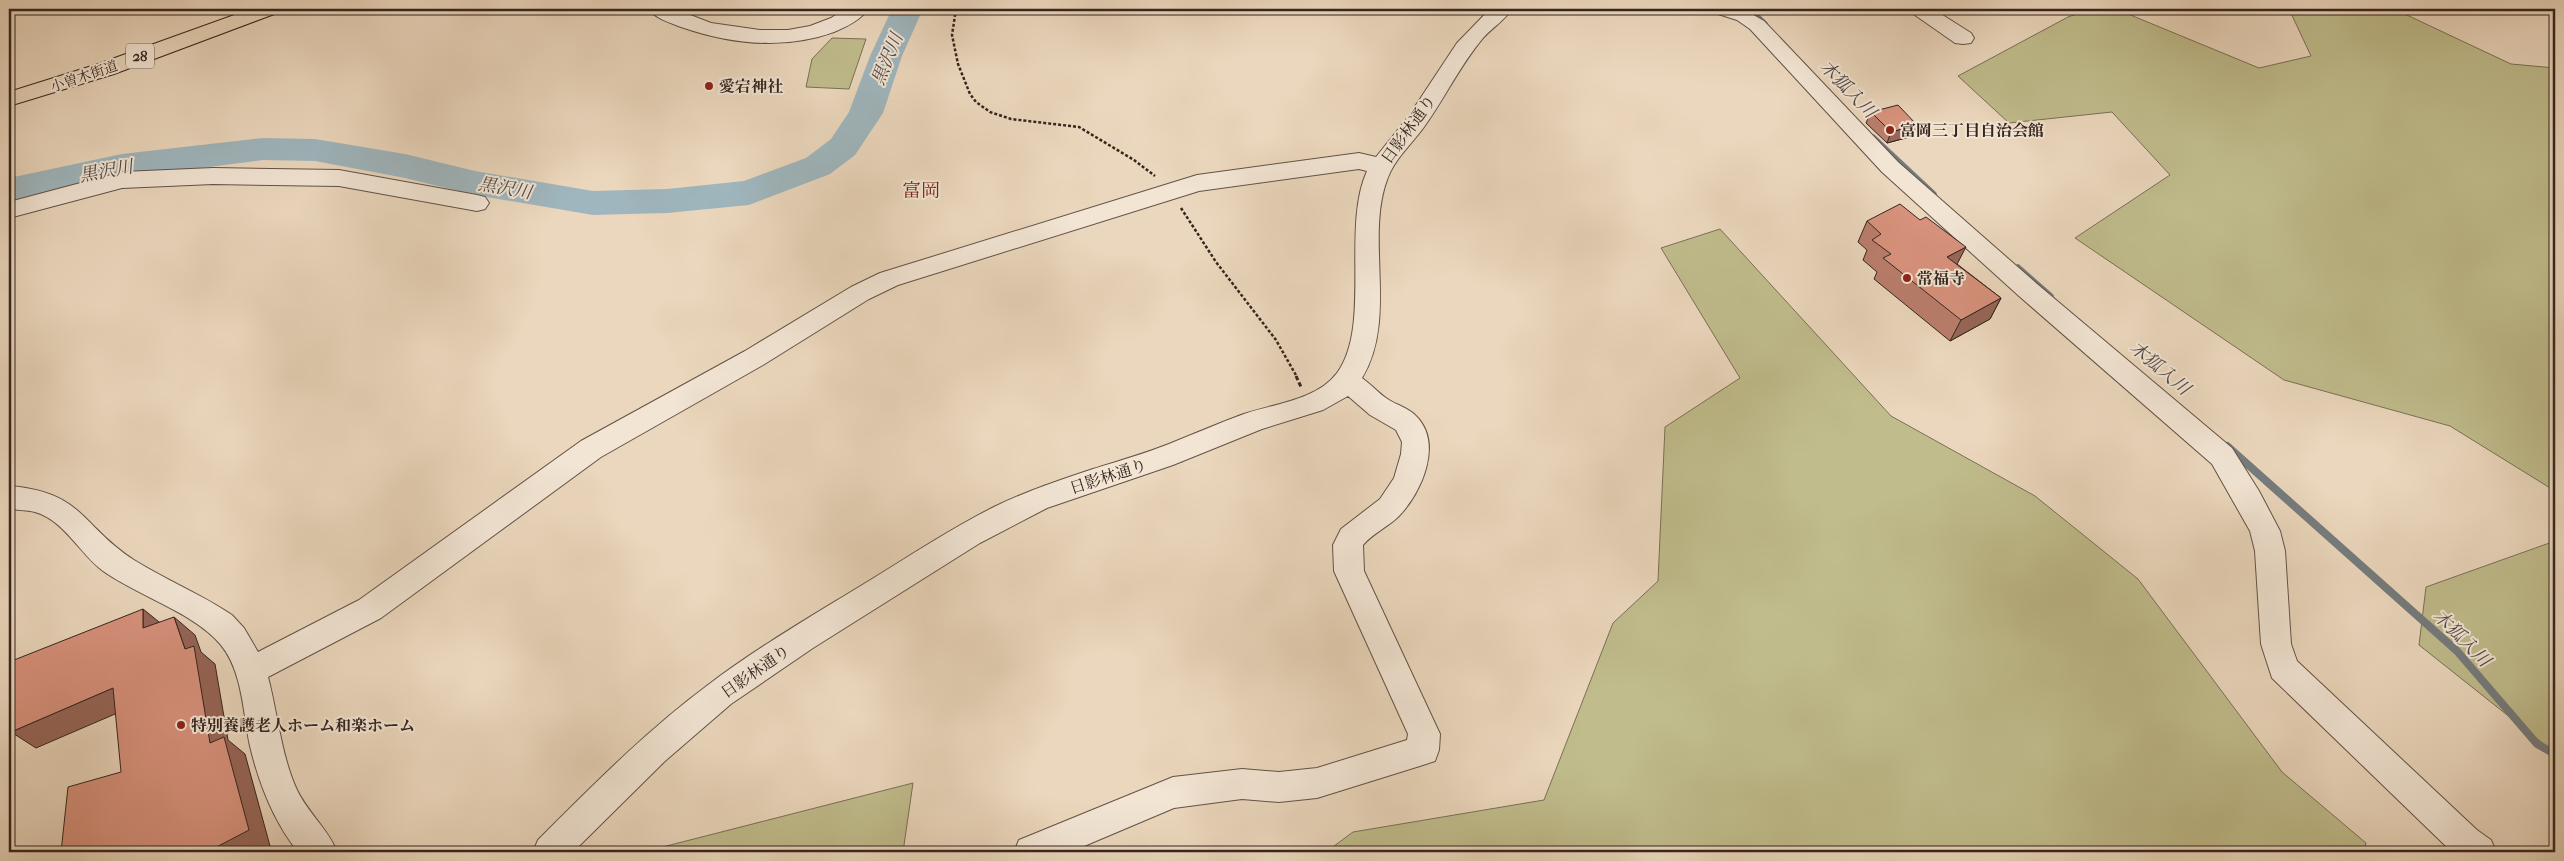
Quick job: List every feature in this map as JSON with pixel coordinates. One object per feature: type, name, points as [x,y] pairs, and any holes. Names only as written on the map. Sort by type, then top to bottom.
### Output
[{"type":"main road","name":"小曽木街道","points":[[9,99],[97,72],[261,10]]},
{"type":"street","points":[[659,9],[679,19],[733,33],[763,38],[788,38],[829,26],[858,9]]},
{"type":"street","name":"日影林通り","points":[[550,852],[595,806],[718,696],[791,645],[953,544],[1020,507],[1154,461],[1251,422],[1312,403],[1337,390],[1347,380],[1354,368],[1364,339],[1369,204],[1376,176],[1381,166],[1416,122],[1472,34],[1502,9]]},
{"type":"street","points":[[1722,9],[1744,16],[1757,25],[1890,167],[2028,290],[2222,456],[2245,491],[2265,531],[2270,551],[2276,644],[2283,668],[2293,680],[2465,842],[2479,852]]},
{"type":"street","points":[[1919,9],[1962,38]]},
{"type":"street","points":[[252,670],[370,609],[591,449],[754,358],[860,293],[889,279],[1197,183],[1359,160],[1381,166]]},
{"type":"street","points":[[9,210],[122,180],[213,176],[339,178],[477,203]]},
{"type":"street","points":[[1031,852],[1173,793],[1242,784],[1280,787],[1317,784],[1423,750],[1424,734],[1349,571],[1345,554],[1354,532],[1389,508],[1406,482],[1416,448],[1414,435],[1406,424],[1376,405],[1362,390],[1347,380]]},
{"type":"street","points":[[9,498],[43,503],[59,511],[111,560],[223,626],[238,646],[252,670],[263,731],[279,788],[291,816],[320,852]]},
{"type":"shaded area","points":[[2090,9],[2116,9],[2259,68],[2311,56],[2289,9],[2394,9],[2511,64],[2555,68],[2555,491],[2450,426],[2284,380],[2075,238],[2170,175],[2112,112],[2009,123],[1958,76],[2068,17]]},
{"type":"shaded area","points":[[832,38],[866,39],[849,89],[806,87],[812,59]]},
{"type":"shaded area","points":[[1720,229],[1891,416],[2035,496],[2138,579],[2282,772],[2366,843],[2364,852],[1326,852],[1353,832],[1544,800],[1613,623],[1658,581],[1665,427],[1740,378],[1661,248]]},
{"type":"shaded area","points":[[2555,541],[2555,753],[2419,645],[2426,587]]},
{"type":"shaded area","points":[[913,783],[903,852],[643,852]]},
{"type":"building","points":[[1898,105],[1917,125],[1891,132],[1871,112]]},
{"type":"building","points":[[1900,204],[1920,220],[1926,217],[1966,247],[1947,257],[2001,298],[1961,320],[1883,258],[1891,254],[1872,240],[1881,234],[1867,221]]},
{"type":"building","name":"特別養護老人ホーム和楽ホーム","points":[[143,609],[143,628],[174,617],[185,649],[194,646],[210,743],[224,737],[249,830],[207,852],[174,852],[173,848],[162,852],[61,852],[68,787],[121,772],[113,688],[11,732],[9,662]]},
{"type":"waterway","name":"黒沢川","points":[[9,190],[122,166],[263,149],[315,150],[405,166],[475,183],[593,203],[667,201],[749,193],[818,166],[843,147],[866,113],[886,56],[907,9]]},
{"type":"waterway","name":"木狐入川","points":[[1740,9],[1758,17],[1765,24]]},
{"type":"waterway","name":"木狐入川","points":[[1873,137],[1934,194]]},
{"type":"waterway","name":"木狐入川","points":[[2018,267],[2051,296]]},
{"type":"waterway","name":"木狐入川","points":[[2227,446],[2457,651],[2537,744],[2555,754]]},
{"type":"place","name":"愛宕神社","points":[[709,86]]},
{"type":"place","name":"富岡三丁目自治会館","points":[[1890,130]]},
{"type":"place","name":"常福寺","points":[[1907,278]]},
{"type":"place","name":"特別養護老人ホーム和楽ホーム","points":[[181,725]]},
{"type":"district","name":"富岡","points":[[921,190]]}]
